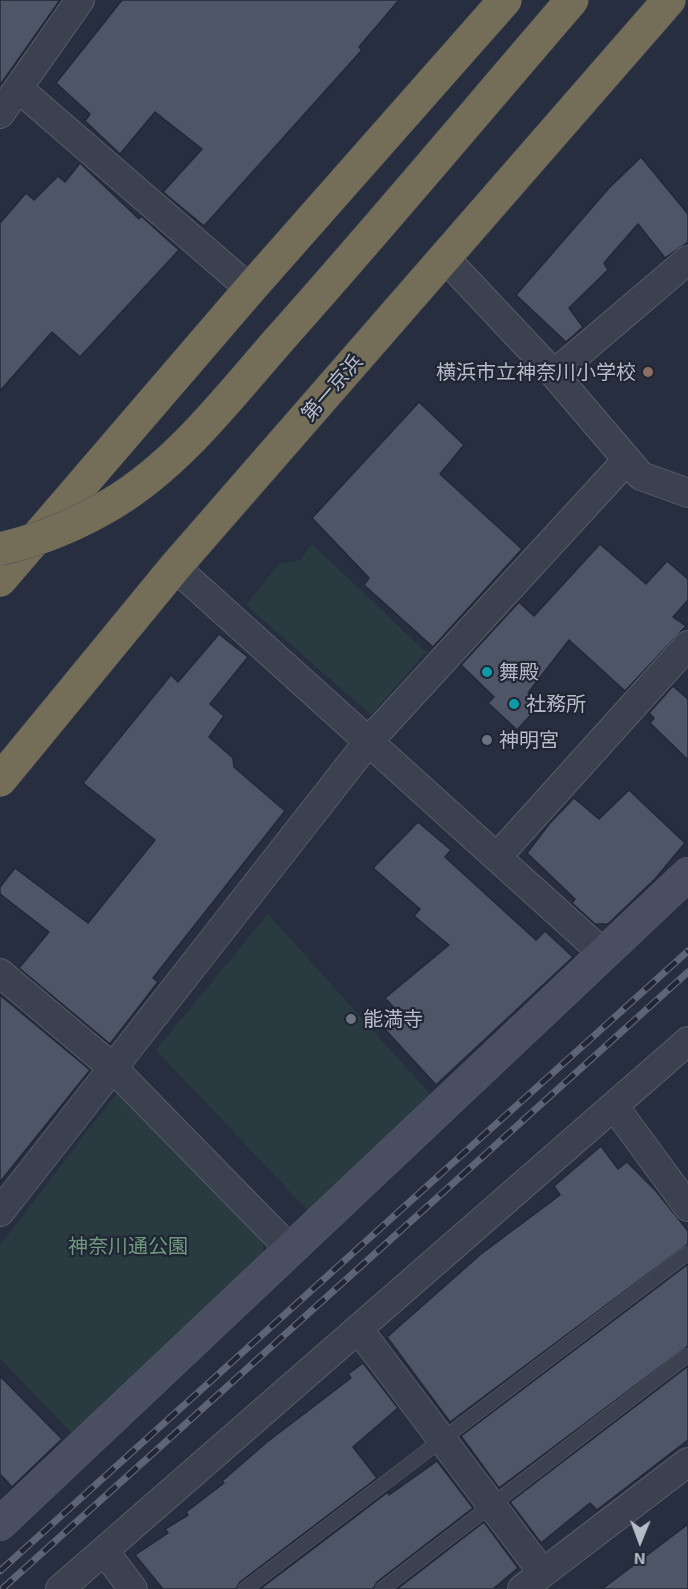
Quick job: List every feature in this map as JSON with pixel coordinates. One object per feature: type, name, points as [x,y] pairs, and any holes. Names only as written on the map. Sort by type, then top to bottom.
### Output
[{"type":"highway","points":[[0,549],[30,542],[66,528],[114,502],[152,475],[176,453],[327,287],[572,0]]},
{"type":"highway","name":"第一京浜","points":[[0,780],[176,567],[669,0]]},
{"type":"highway","points":[[0,580],[250,289],[503,1]]},
{"type":"street","points":[[0,114],[80,0]]},
{"type":"street","points":[[18,88],[250,289]]},
{"type":"street","points":[[446,259],[554,374],[641,476],[688,492]]},
{"type":"street","points":[[554,374],[688,260]]},
{"type":"street","points":[[0,1212],[368,742],[627,460]]},
{"type":"street","points":[[176,567],[604,954]]},
{"type":"street","points":[[497,857],[688,645]]},
{"type":"street","points":[[0,1524],[289,1248],[688,874]]},
{"type":"street","points":[[0,972],[113,1068],[289,1248]]},
{"type":"street","points":[[60,1589],[688,1041]]},
{"type":"street","points":[[614,1106],[688,1207]]},
{"type":"street","points":[[359,1330],[491,1504],[532,1581],[688,1462]]},
{"type":"street","points":[[105,1552],[133,1589]]},
{"type":"lane","points":[[245,1589],[688,1253]]},
{"type":"lane","points":[[382,1589],[688,1355]]},
{"type":"green space","points":[[312,544],[426,652],[371,715],[246,605],[279,564],[300,560]]},
{"type":"green space","points":[[268,914],[433,1097],[309,1212],[156,1050]]},
{"type":"green space","name":"神奈川通公園","points":[[119,1090],[263,1236],[263,1256],[77,1439],[0,1358],[0,1245]]},
{"type":"building","points":[[0,0],[60,0],[0,85]]},
{"type":"building","points":[[122,0],[399,0],[359,47],[362,50],[204,226],[163,192],[202,149],[155,112],[120,154],[85,121],[90,114],[56,83]]},
{"type":"building","points":[[641,157],[688,214],[688,242],[665,258],[638,224],[604,263],[608,270],[569,308],[583,327],[566,342],[516,295],[609,188]]},
{"type":"building","points":[[80,163],[139,219],[141,216],[179,250],[80,357],[52,332],[0,391],[0,223],[26,193],[34,200],[58,176],[65,182]]},
{"type":"building","points":[[419,402],[464,445],[440,474],[522,549],[433,647],[364,585],[369,578],[312,518]]},
{"type":"building","points":[[600,544],[646,584],[667,561],[688,579],[688,600],[673,617],[686,626],[625,691],[569,640],[528,693],[540,705],[517,730],[488,703],[494,697],[461,665],[519,602],[534,616]]},
{"type":"building","points":[[219,634],[248,657],[210,704],[224,716],[209,737],[233,758],[234,767],[285,811],[153,978],[158,982],[110,1044],[19,968],[49,932],[0,894],[0,887],[15,868],[88,923],[155,840],[83,783],[171,675],[178,682]]},
{"type":"building","points":[[673,686],[688,699],[688,760],[650,723],[654,718],[649,713]]},
{"type":"building","points":[[629,790],[685,843],[655,879],[608,924],[595,924],[572,903],[575,899],[527,853],[550,823],[574,798],[599,819]]},
{"type":"building","points":[[418,822],[451,850],[445,857],[536,940],[545,931],[573,957],[436,1085],[380,1024],[395,1009],[385,998],[449,945],[414,916],[420,909],[373,868]]},
{"type":"building","points":[[0,995],[90,1070],[0,1182]]},
{"type":"building","points":[[601,1146],[618,1169],[627,1162],[656,1191],[688,1231],[688,1244],[450,1422],[387,1337],[481,1254],[560,1195],[554,1186]]},
{"type":"building","points":[[688,1264],[688,1346],[499,1488],[461,1436]]},
{"type":"building","points":[[363,1363],[398,1408],[353,1447],[377,1478],[240,1582],[236,1589],[163,1589],[135,1555],[168,1533],[165,1529],[188,1515],[186,1512],[224,1483],[222,1481],[267,1442],[351,1378],[348,1374]]},
{"type":"building","points":[[688,1366],[688,1440],[597,1510],[590,1503],[541,1543],[510,1502]]},
{"type":"building","points":[[0,1376],[62,1439],[12,1487],[0,1474]]},
{"type":"building","points":[[437,1461],[473,1508],[377,1582],[373,1589],[260,1589],[388,1492],[389,1495]]},
{"type":"building","points":[[484,1522],[518,1568],[493,1589],[397,1589]]},
{"type":"building","points":[[688,1524],[688,1589],[602,1589]]},
{"type":"railway","points":[[0,1571],[688,951]]},
{"type":"railway","points":[[2,1589],[688,972]]},
{"type":"place","name":"横浜市立神奈川小学校","points":[[648,372]]},
{"type":"place","name":"舞殿","points":[[487,672]]},
{"type":"place","name":"社務所","points":[[514,704]]},
{"type":"place","name":"神明宮","points":[[487,740]]},
{"type":"place","name":"能満寺","points":[[351,1019]]}]
